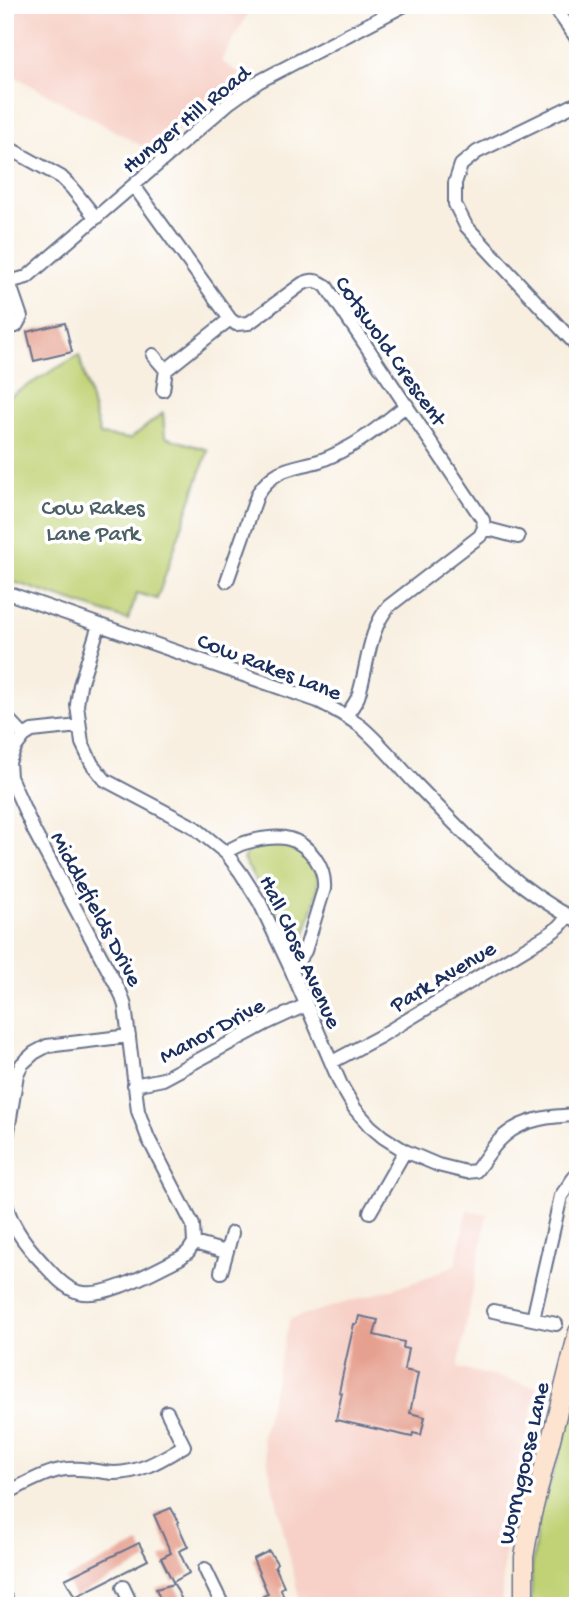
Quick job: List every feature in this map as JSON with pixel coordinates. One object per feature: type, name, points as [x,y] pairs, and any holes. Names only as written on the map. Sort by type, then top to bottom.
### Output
[{"type":"main road","name":"Worrygoose Lane","points":[[524,1606],[524,1557],[531,1518],[578,1332]]},
{"type":"street","name":"Hunger Hill Road","points":[[7,283],[27,277],[230,102],[258,82],[405,5]]},
{"type":"street","points":[[553,5],[578,40]]},
{"type":"street","points":[[578,103],[477,152],[461,165],[455,183],[455,204],[466,226],[578,348]]},
{"type":"street","points":[[5,146],[61,177],[96,218]]},
{"type":"street","points":[[134,186],[230,319],[166,370],[163,390]]},
{"type":"street","name":"Cotswold Crescent","points":[[230,319],[236,324],[250,323],[311,280],[326,286],[479,512],[484,528]]},
{"type":"street","points":[[5,329],[16,326],[21,317],[7,283]]},
{"type":"street","points":[[153,355],[166,370]]},
{"type":"street","points":[[228,581],[258,493],[265,482],[286,469],[321,460],[349,447],[407,405]]},
{"type":"street","points":[[346,716],[357,698],[376,627],[389,606],[480,536],[484,528],[518,537]]},
{"type":"street","name":"Cow Rakes Lane","points":[[5,592],[318,701],[346,716],[361,727],[481,850],[533,894],[573,918]]},
{"type":"street","name":"Hall Close Avenue","points":[[99,625],[80,685],[78,705],[82,743],[92,764],[104,780],[194,827],[226,853],[260,903],[341,1085],[362,1118],[383,1137],[405,1151],[438,1165],[466,1172],[476,1171],[505,1135],[524,1124],[546,1116],[578,1115]]},
{"type":"street","points":[[5,716],[24,736],[32,731],[79,726]]},
{"type":"street","name":"Middlefields Drive","points":[[24,736],[9,762],[10,777],[34,831],[121,994],[125,1006],[138,1111],[148,1138],[194,1225],[194,1243]]},
{"type":"street","points":[[226,853],[240,844],[283,838],[305,845],[319,864],[324,889],[305,951],[290,967]]},
{"type":"street","name":"Park Avenue","points":[[332,1062],[391,1030],[573,918]]},
{"type":"street","name":"Manor Drive","points":[[134,1085],[163,1079],[306,1004]]},
{"type":"street","points":[[5,1150],[17,1074],[22,1064],[47,1046],[129,1036]]},
{"type":"street","points":[[370,1212],[405,1151]]},
{"type":"street","points":[[533,1319],[561,1196],[578,1172]]},
{"type":"street","points":[[5,1200],[8,1212],[29,1248],[60,1281],[77,1292],[94,1294],[111,1290],[180,1258],[194,1243],[226,1252]]},
{"type":"street","points":[[221,1272],[232,1233]]},
{"type":"street","points":[[493,1311],[556,1324]]},
{"type":"street","points":[[5,1493],[43,1475],[61,1470],[82,1469],[115,1473],[135,1471],[156,1463],[184,1446],[167,1412]]},
{"type":"street","points":[[205,1569],[223,1606]]},
{"type":"street","points":[[123,1587],[132,1606]]},
{"type":"shaded area","points":[[5,5],[253,5],[221,61],[242,75],[151,151],[5,71]]},
{"type":"shaded area","points":[[467,1210],[487,1215],[458,1368],[537,1387],[505,1549],[501,1606],[301,1606],[262,1438],[290,1319],[422,1280],[456,1264]]},
{"type":"green space","name":"Cow Rakes Lane Park","points":[[79,355],[100,435],[130,439],[163,413],[165,437],[208,450],[157,599],[137,593],[128,620],[5,579],[5,399]]},
{"type":"green space","points":[[270,844],[296,847],[317,872],[315,900],[299,952],[243,859],[248,851]]},
{"type":"green space","points":[[578,1399],[578,1606],[531,1606],[532,1567],[539,1515]]},
{"type":"building","points":[[65,323],[72,352],[34,361],[27,332]]},
{"type":"building","points":[[359,1316],[378,1320],[374,1335],[404,1342],[403,1348],[408,1349],[404,1370],[418,1373],[410,1413],[425,1417],[421,1435],[413,1433],[412,1437],[336,1420],[345,1364],[354,1324],[357,1324]]},
{"type":"building","points":[[171,1508],[188,1547],[179,1551],[189,1573],[173,1582],[161,1558],[171,1553],[154,1515]]},
{"type":"building","points":[[139,1543],[148,1560],[75,1597],[65,1579]]},
{"type":"building","points":[[269,1551],[277,1563],[275,1566],[284,1586],[281,1589],[287,1606],[267,1606],[263,1596],[268,1594],[253,1559]]},
{"type":"building","points":[[174,1584],[185,1606],[163,1606],[156,1589]]}]
